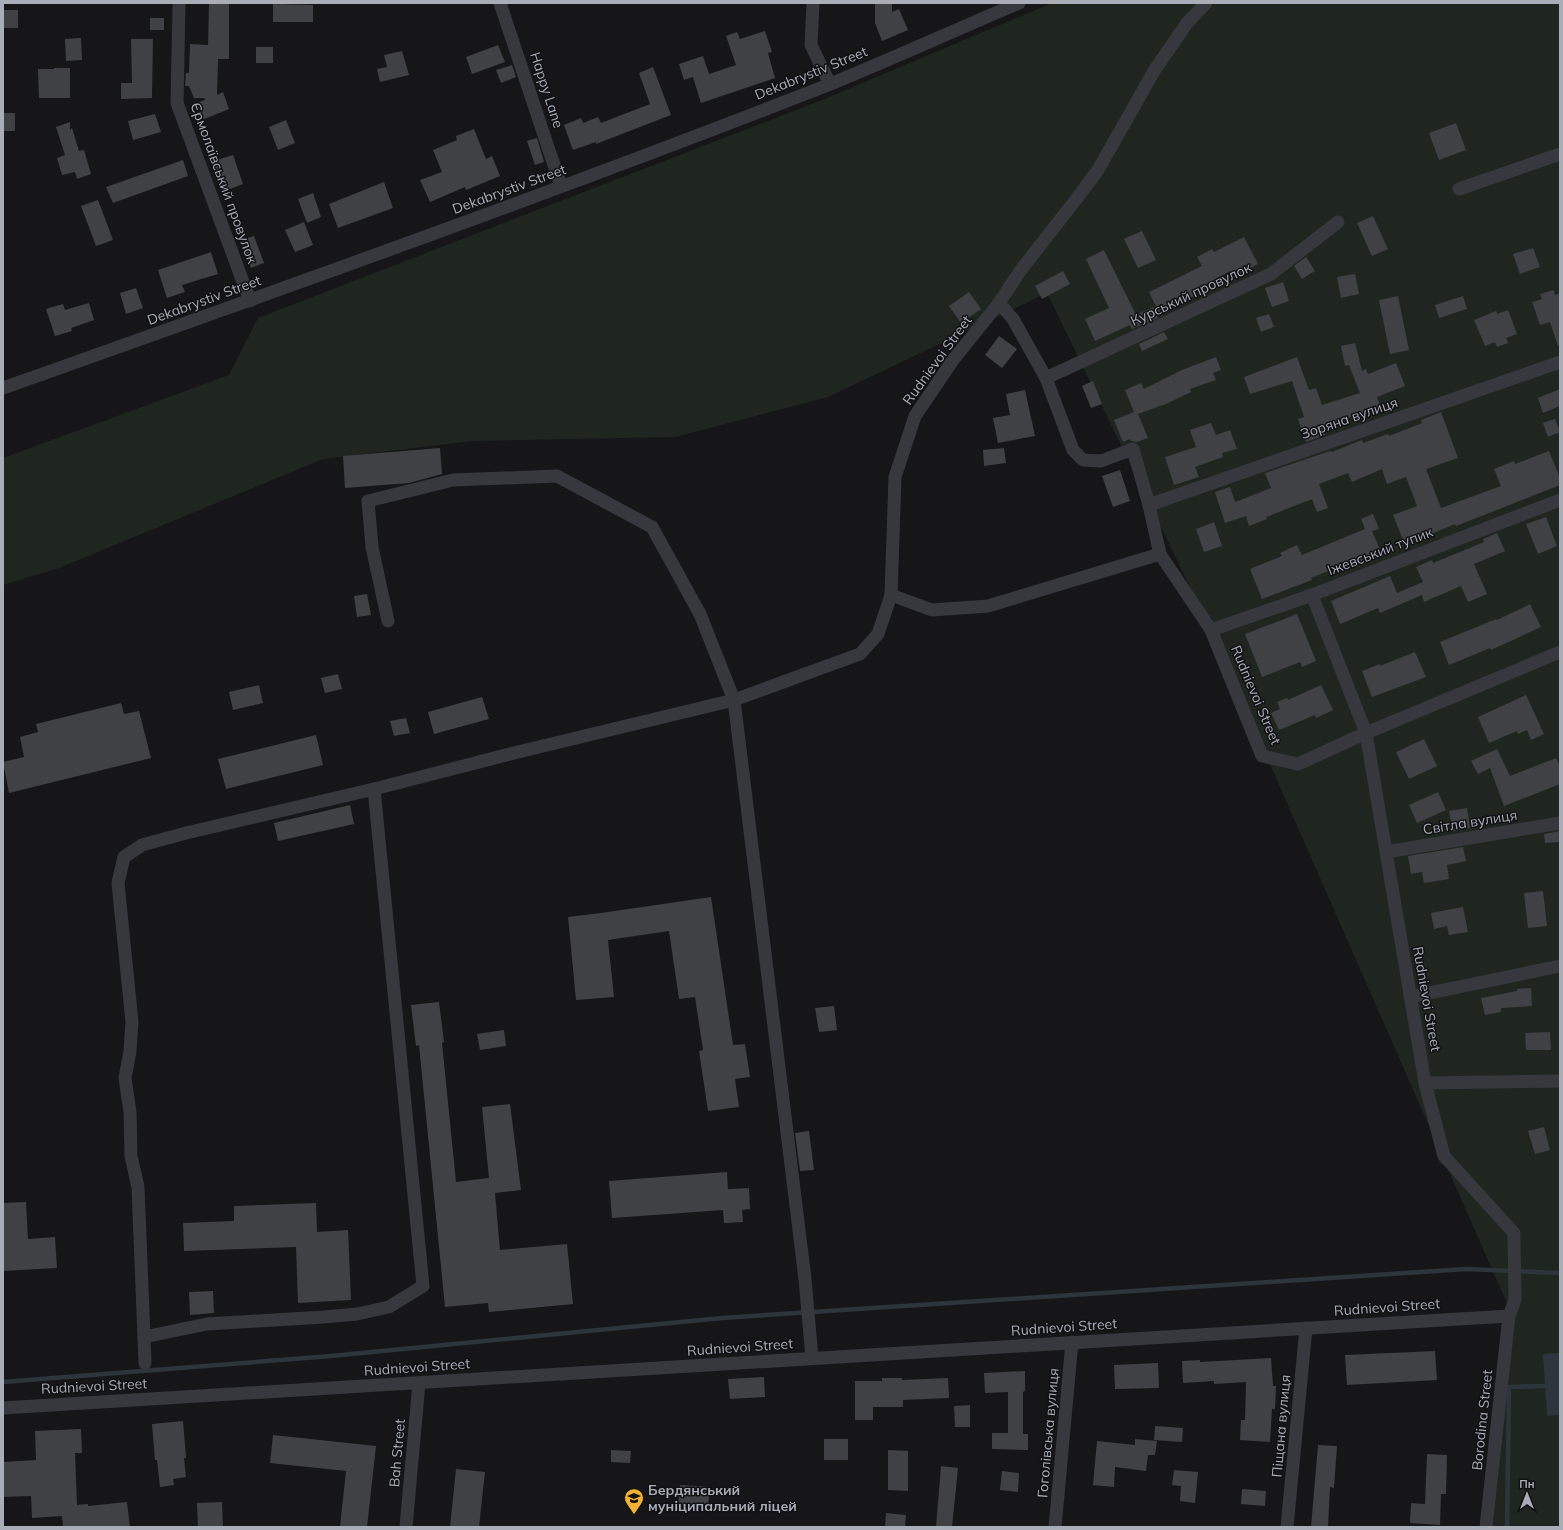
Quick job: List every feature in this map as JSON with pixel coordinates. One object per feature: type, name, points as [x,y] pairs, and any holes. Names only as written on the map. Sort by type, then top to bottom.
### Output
[{"type":"street","name":"Єрмолаївський провулок","points":[[179,3],[177,103],[250,301]]},
{"type":"street","name":"Happy Lane","points":[[500,3],[561,186]]},
{"type":"street","points":[[813,3],[811,45],[830,84]]},
{"type":"street","name":"Dekabrystiv Street","points":[[3,388],[250,301],[561,186],[830,84],[1019,3]]},
{"type":"street","points":[[999,303],[1020,271],[1098,170],[1154,70],[1187,23],[1206,3]]},
{"type":"street","points":[[1459,190],[1560,154]]},
{"type":"street","name":"Курський провулок","points":[[1046,378],[1271,274],[1338,222]]},
{"type":"street","name":"Rudnievoi Street","points":[[145,1363],[138,1187],[131,1156],[130,1112],[125,1078],[130,1051],[132,1022],[118,883],[124,857],[142,845],[186,833],[374,789],[518,752],[734,700],[860,654],[878,634],[891,595],[895,477],[915,416],[953,360],[999,303],[1013,319],[1046,378],[1072,450],[1083,460],[1101,461],[1133,449],[1149,505],[1160,554],[1211,630],[1262,756],[1298,764],[1366,733],[1560,652]]},
{"type":"street","name":"Зоряна вулиця","points":[[1149,505],[1560,362]]},
{"type":"street","points":[[388,621],[372,547],[368,501],[453,480],[557,476],[652,527],[700,614],[734,700],[805,1279],[812,1358]]},
{"type":"street","name":"Іжевський тупик","points":[[1211,630],[1312,595],[1560,500]]},
{"type":"street","points":[[891,595],[932,610],[988,606],[1160,554]]},
{"type":"street","points":[[1312,595],[1366,733]]},
{"type":"street","name":"Rudnievoi Street","points":[[3,1408],[1509,1316],[1516,1300],[1514,1233],[1444,1156],[1425,1083],[1366,733]]},
{"type":"street","points":[[144,1337],[207,1324],[357,1314],[389,1307],[423,1286],[374,789]]},
{"type":"street","name":"Світла вулиця","points":[[1386,852],[1560,823]]},
{"type":"street","points":[[1410,997],[1560,966]]},
{"type":"street","points":[[1425,1083],[1560,1081]]},
{"type":"street","name":"Borodina Street","points":[[1486,1527],[1509,1316]]},
{"type":"street","name":"Піщана вулиця","points":[[1287,1527],[1306,1328]]},
{"type":"street","name":"Гоголівська вулиця","points":[[1055,1527],[1072,1342]]},
{"type":"street","name":"Bah Street","points":[[406,1527],[419,1383]]},
{"type":"shaded area","points":[[1052,3],[1560,3],[1560,1527],[1488,1527],[1513,1317],[1211,630],[1047,293],[828,397],[675,437],[472,441],[323,459],[59,568],[3,585],[3,458],[229,375],[258,318],[822,100]]},
{"type":"shaded area","points":[[1560,1353],[1560,1415],[1547,1416],[1543,1354]]},
{"type":"building","points":[[209,3],[229,3],[229,59],[218,59],[217,95],[223,92],[229,109],[202,120],[196,103],[205,100],[204,98],[194,98],[189,86],[185,86],[186,73],[189,73],[190,44],[208,45]]},
{"type":"building","points":[[875,3],[892,3],[892,12],[899,9],[908,30],[882,41],[875,23]]},
{"type":"building","points":[[273,4],[313,5],[313,22],[273,22]]},
{"type":"building","points":[[3,10],[18,10],[18,28],[3,28]]},
{"type":"building","points":[[150,18],[164,18],[164,30],[150,30]]},
{"type":"building","points":[[765,31],[772,52],[768,53],[775,78],[701,103],[693,77],[684,80],[679,64],[703,56],[709,74],[736,65],[726,36],[737,32],[740,39]]},
{"type":"building","points":[[81,38],[82,60],[66,61],[65,39]]},
{"type":"building","points":[[131,39],[153,39],[152,98],[121,99],[121,83],[132,83]]},
{"type":"building","points":[[498,45],[505,62],[472,74],[466,57]]},
{"type":"building","points":[[256,47],[273,47],[273,63],[256,63]]},
{"type":"building","points":[[402,51],[409,75],[380,82],[377,69],[387,67],[384,55]]},
{"type":"building","points":[[512,65],[516,77],[501,83],[496,70]]},
{"type":"building","points":[[653,67],[671,115],[596,144],[596,142],[573,150],[564,125],[581,118],[583,123],[598,117],[601,123],[650,104],[639,73]]},
{"type":"building","points":[[70,68],[70,98],[39,98],[38,69]]},
{"type":"building","points":[[3,113],[15,113],[15,131],[3,131]]},
{"type":"building","points":[[155,114],[161,132],[133,140],[128,121]]},
{"type":"building","points":[[286,120],[295,143],[278,150],[269,127]]},
{"type":"building","points":[[70,122],[70,130],[72,128],[79,151],[84,150],[91,174],[77,179],[75,172],[62,175],[57,158],[65,155],[56,127]]},
{"type":"building","points":[[1456,123],[1466,150],[1439,160],[1429,133]]},
{"type":"building","points":[[474,129],[486,159],[492,156],[500,176],[466,190],[465,187],[430,202],[420,180],[442,172],[433,150],[457,140],[456,136]]},
{"type":"building","points":[[537,138],[544,162],[535,165],[527,141]]},
{"type":"building","points":[[233,155],[243,184],[222,192],[211,162]]},
{"type":"building","points":[[183,160],[188,176],[113,203],[106,187]]},
{"type":"building","points":[[384,182],[393,208],[338,228],[329,204]]},
{"type":"building","points":[[313,193],[321,217],[307,223],[298,199]]},
{"type":"building","points":[[98,200],[113,240],[96,246],[81,206]]},
{"type":"building","points":[[1373,216],[1388,249],[1372,256],[1357,223]]},
{"type":"building","points":[[304,222],[313,245],[295,252],[285,230]]},
{"type":"building","points":[[1142,231],[1156,260],[1138,268],[1124,239]]},
{"type":"building","points":[[254,236],[264,263],[251,268],[241,240]]},
{"type":"building","points":[[1244,237],[1258,264],[1233,277],[1230,271],[1192,292],[1194,296],[1159,313],[1149,292],[1202,266],[1197,257],[1212,249],[1214,252]]},
{"type":"building","points":[[1533,248],[1540,267],[1520,274],[1513,254]]},
{"type":"building","points":[[1104,250],[1136,315],[1153,307],[1158,318],[1132,329],[1130,325],[1095,341],[1085,319],[1109,308],[1086,259]]},
{"type":"building","points":[[211,252],[218,274],[182,285],[185,292],[167,298],[158,270]]},
{"type":"building","points":[[1306,257],[1315,271],[1302,279],[1294,266]]},
{"type":"building","points":[[1063,271],[1070,284],[1042,299],[1035,286]]},
{"type":"building","points":[[1355,274],[1359,294],[1341,298],[1337,277]]},
{"type":"building","points":[[1283,282],[1289,301],[1272,307],[1265,288]]},
{"type":"building","points":[[136,288],[143,308],[126,314],[120,293]]},
{"type":"building","points":[[1554,290],[1555,295],[1560,293],[1560,345],[1558,346],[1550,322],[1540,325],[1532,302],[1542,299],[1540,294]]},
{"type":"building","points":[[969,292],[981,309],[961,323],[949,306]]},
{"type":"building","points":[[1398,296],[1409,350],[1390,354],[1379,300]]},
{"type":"building","points":[[1463,296],[1467,309],[1439,318],[1435,305]]},
{"type":"building","points":[[89,303],[94,320],[71,328],[72,331],[55,336],[46,309],[63,304],[65,310]]},
{"type":"building","points":[[1508,310],[1517,334],[1506,338],[1508,343],[1497,347],[1495,342],[1485,346],[1474,320],[1496,311],[1497,314]]},
{"type":"building","points":[[1269,314],[1274,327],[1261,332],[1256,318]]},
{"type":"building","points":[[1164,332],[1168,339],[1142,351],[1139,344]]},
{"type":"building","points":[[999,336],[1017,349],[1002,368],[985,355]]},
{"type":"building","points":[[1355,343],[1362,371],[1366,369],[1368,374],[1396,363],[1405,386],[1377,397],[1381,408],[1321,426],[1325,435],[1306,442],[1298,419],[1304,417],[1292,381],[1250,394],[1244,377],[1297,357],[1309,390],[1316,388],[1322,405],[1360,393],[1349,365],[1345,366],[1341,346]]},
{"type":"building","points":[[1216,357],[1221,370],[1213,373],[1216,380],[1190,389],[1191,392],[1168,403],[1138,414],[1148,438],[1137,442],[1131,441],[1130,439],[1123,442],[1114,420],[1134,412],[1125,390],[1141,383],[1144,389],[1182,370]]},
{"type":"building","points":[[1093,381],[1102,404],[1091,408],[1082,386]]},
{"type":"building","points":[[1560,389],[1560,406],[1543,413],[1538,398]]},
{"type":"building","points":[[1025,390],[1035,436],[998,443],[993,418],[1010,415],[1006,394]]},
{"type":"building","points":[[1441,412],[1458,458],[1426,469],[1441,508],[1501,486],[1494,469],[1514,461],[1515,464],[1549,451],[1560,478],[1560,485],[1456,526],[1455,524],[1405,545],[1393,515],[1417,506],[1406,477],[1387,484],[1382,469],[1352,482],[1348,473],[1319,484],[1328,508],[1317,512],[1312,499],[1266,517],[1267,519],[1249,526],[1246,516],[1225,523],[1215,492],[1230,487],[1235,502],[1271,488],[1265,473],[1330,451],[1332,452],[1362,440],[1363,443],[1388,434],[1389,436],[1422,423],[1421,420]]},
{"type":"building","points":[[1555,419],[1560,432],[1548,437],[1543,423]]},
{"type":"building","points":[[1211,423],[1216,435],[1230,430],[1237,449],[1222,453],[1223,457],[1195,467],[1199,477],[1174,485],[1165,457],[1196,447],[1190,430]]},
{"type":"building","points":[[440,448],[442,474],[409,483],[345,488],[343,456]]},
{"type":"building","points":[[1004,448],[1006,463],[984,466],[983,450]]},
{"type":"building","points":[[1120,470],[1130,501],[1113,507],[1102,476]]},
{"type":"building","points":[[1373,514],[1379,529],[1372,531],[1382,554],[1358,564],[1356,560],[1311,578],[1312,580],[1262,599],[1250,569],[1282,556],[1280,553],[1297,545],[1302,555],[1365,529],[1361,519]]},
{"type":"building","points":[[1546,517],[1557,546],[1538,554],[1526,524]]},
{"type":"building","points":[[1214,522],[1222,546],[1204,552],[1196,529]]},
{"type":"building","points":[[1497,533],[1505,551],[1474,564],[1487,594],[1468,602],[1461,586],[1424,602],[1422,595],[1380,613],[1378,608],[1340,624],[1331,601],[1390,576],[1397,593],[1423,582],[1416,567],[1432,560],[1433,563],[1484,542],[1483,539]]},
{"type":"building","points":[[367,594],[371,615],[357,617],[354,596]]},
{"type":"building","points":[[1530,604],[1541,627],[1491,650],[1490,648],[1449,665],[1440,642],[1496,619],[1497,620]]},
{"type":"building","points":[[1297,614],[1316,661],[1302,667],[1300,662],[1262,677],[1245,634]]},
{"type":"building","points":[[1415,652],[1426,677],[1372,697],[1362,671],[1380,664],[1380,666]]},
{"type":"building","points":[[338,674],[342,689],[325,693],[321,678]]},
{"type":"building","points":[[259,685],[263,703],[233,710],[229,692]]},
{"type":"building","points":[[1321,685],[1333,710],[1316,718],[1315,715],[1279,730],[1271,713],[1280,709],[1277,702],[1287,698],[1288,700]]},
{"type":"building","points":[[1526,695],[1544,734],[1531,740],[1527,730],[1518,734],[1517,731],[1489,743],[1478,717]]},
{"type":"building","points":[[482,697],[489,719],[434,734],[428,712]]},
{"type":"building","points":[[121,703],[124,714],[139,711],[151,758],[9,793],[3,762],[24,757],[20,737],[38,732],[36,724]]},
{"type":"building","points":[[406,718],[410,733],[394,736],[390,721]]},
{"type":"building","points":[[316,735],[323,765],[226,789],[218,759]]},
{"type":"building","points":[[1424,739],[1437,766],[1409,779],[1396,752]]},
{"type":"building","points":[[1497,749],[1510,776],[1556,758],[1560,767],[1560,784],[1504,806],[1490,768],[1478,774],[1471,761]]},
{"type":"building","points":[[1438,792],[1446,810],[1417,823],[1409,805]]},
{"type":"building","points":[[350,805],[354,824],[278,841],[274,823]]},
{"type":"building","points":[[1467,808],[1470,828],[1453,831],[1449,811]]},
{"type":"building","points":[[1560,831],[1560,842],[1545,843],[1544,834]]},
{"type":"building","points":[[1463,847],[1466,861],[1447,865],[1449,879],[1424,883],[1422,872],[1411,874],[1408,856]]},
{"type":"building","points":[[1543,891],[1547,926],[1528,928],[1524,893]]},
{"type":"building","points":[[711,897],[733,1045],[745,1044],[750,1077],[735,1079],[739,1107],[708,1111],[699,1051],[703,1050],[695,997],[679,999],[669,931],[608,940],[614,997],[576,1000],[568,917]]},
{"type":"building","points":[[1463,907],[1468,932],[1449,935],[1447,926],[1434,929],[1431,913]]},
{"type":"building","points":[[1531,988],[1532,1006],[1501,1008],[1501,1012],[1485,1015],[1481,998],[1517,991],[1517,989]]},
{"type":"building","points":[[439,1002],[444,1042],[442,1043],[456,1182],[489,1178],[482,1107],[510,1104],[521,1190],[495,1193],[500,1250],[567,1244],[573,1304],[489,1312],[488,1303],[445,1307],[419,1045],[416,1046],[411,1005]]},
{"type":"building","points":[[834,1006],[837,1030],[819,1032],[815,1008]]},
{"type":"building","points":[[504,1030],[506,1046],[480,1050],[477,1034]]},
{"type":"building","points":[[1550,1032],[1551,1050],[1526,1050],[1525,1033]]},
{"type":"building","points":[[1544,1127],[1550,1150],[1535,1154],[1528,1131]]},
{"type":"building","points":[[809,1131],[814,1170],[800,1171],[795,1133]]},
{"type":"building","points":[[727,1172],[728,1189],[749,1188],[750,1209],[742,1210],[743,1222],[724,1223],[723,1210],[612,1218],[609,1181]]},
{"type":"building","points":[[26,1202],[28,1239],[55,1237],[57,1268],[3,1271],[3,1203]]},
{"type":"building","points":[[316,1203],[317,1232],[348,1230],[351,1300],[298,1303],[296,1247],[184,1251],[183,1223],[234,1221],[234,1206]]},
{"type":"building","points":[[213,1291],[214,1313],[190,1315],[189,1292]]},
{"type":"building","points":[[1435,1351],[1437,1380],[1347,1385],[1345,1355]]},
{"type":"building","points":[[1271,1358],[1273,1386],[1276,1386],[1275,1409],[1272,1409],[1270,1442],[1240,1440],[1241,1420],[1245,1420],[1246,1382],[1214,1384],[1214,1381],[1183,1383],[1182,1361],[1200,1360],[1200,1362]]},
{"type":"building","points":[[1158,1363],[1159,1388],[1115,1389],[1114,1365]]},
{"type":"building","points":[[1025,1371],[1025,1391],[1023,1392],[1023,1434],[1028,1434],[1028,1450],[992,1449],[992,1433],[1008,1433],[1008,1392],[985,1393],[984,1373]]},
{"type":"building","points":[[764,1377],[765,1397],[730,1399],[728,1379]]},
{"type":"building","points":[[882,1378],[902,1378],[902,1380],[948,1378],[949,1398],[903,1400],[903,1407],[873,1407],[873,1420],[855,1420],[855,1381],[882,1381]]},
{"type":"building","points":[[970,1405],[970,1427],[955,1427],[954,1406]]},
{"type":"building","points":[[183,1421],[186,1477],[173,1479],[174,1485],[160,1487],[157,1460],[155,1460],[152,1424]]},
{"type":"building","points":[[1155,1426],[1183,1428],[1182,1442],[1154,1440]]},
{"type":"building","points":[[81,1429],[82,1453],[75,1453],[77,1505],[88,1504],[88,1506],[127,1502],[130,1527],[63,1527],[62,1516],[32,1518],[31,1496],[3,1497],[3,1462],[36,1460],[35,1431]]},
{"type":"building","points":[[273,1435],[376,1446],[367,1527],[340,1527],[346,1471],[270,1463]]},
{"type":"building","points":[[824,1439],[848,1439],[848,1460],[824,1460]]},
{"type":"building","points":[[1135,1439],[1157,1441],[1155,1455],[1148,1455],[1146,1471],[1115,1467],[1114,1487],[1093,1485],[1097,1441],[1135,1445]]},
{"type":"building","points":[[1318,1445],[1337,1446],[1334,1488],[1330,1487],[1328,1527],[1311,1527]]},
{"type":"building","points":[[611,1450],[631,1451],[630,1463],[611,1462]]},
{"type":"building","points":[[888,1450],[908,1451],[908,1491],[888,1490]]},
{"type":"building","points":[[1427,1454],[1447,1455],[1446,1494],[1441,1494],[1440,1525],[1410,1523],[1411,1503],[1425,1504]]},
{"type":"building","points":[[941,1466],[958,1468],[952,1527],[936,1527]]},
{"type":"building","points":[[456,1469],[485,1472],[479,1527],[450,1527]]},
{"type":"building","points":[[1174,1470],[1198,1472],[1195,1503],[1180,1501],[1181,1486],[1172,1485]]},
{"type":"building","points":[[1002,1471],[1019,1473],[1018,1492],[1000,1490]]},
{"type":"building","points":[[680,1485],[710,1487],[708,1507],[678,1505]]},
{"type":"building","points":[[1242,1489],[1266,1491],[1265,1506],[1241,1504]]},
{"type":"building","points":[[222,1502],[223,1527],[198,1527],[197,1503]]},
{"type":"building","points":[[886,1513],[906,1515],[905,1527],[885,1527]]},
{"type":"waterway","points":[[3,1382],[331,1356],[722,1318],[1466,1269],[1560,1273]]},
{"type":"waterway","points":[[1507,1527],[1509,1387],[1545,1386]]},
{"type":"place","name":"Бердянський муніципальний ліцей","points":[[634,1515]]}]
